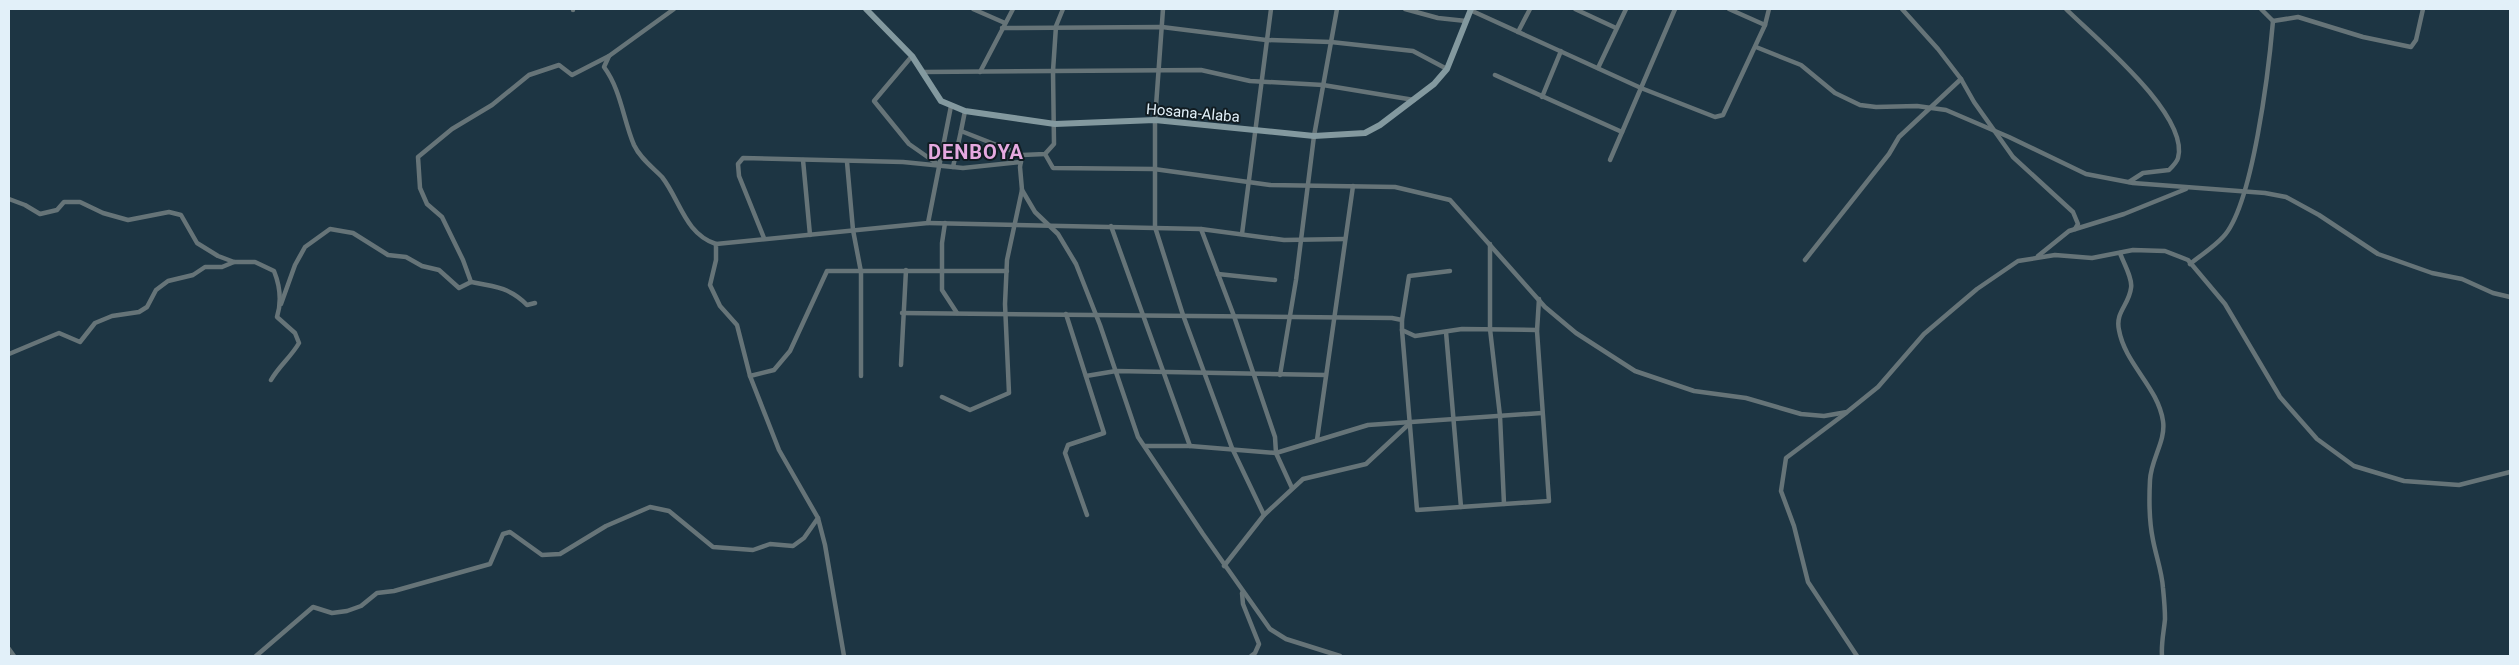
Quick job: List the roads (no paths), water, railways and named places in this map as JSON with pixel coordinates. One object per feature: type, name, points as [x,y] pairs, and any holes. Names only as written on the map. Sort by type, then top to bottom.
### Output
[{"type":"main road","name":"Hosana-Alaba","points":[[869,10],[912,56],[941,100],[951,106],[965,110],[1055,124],[1155,120],[1254,132],[1314,136],[1365,133],[1380,125],[1434,84],[1447,69],[1459,43],[1470,9]]},
{"type":"street","points":[[471,282],[463,260],[442,217],[426,204],[420,188],[418,157],[452,129],[492,105],[529,75],[559,65],[572,75],[609,56],[674,9]]},
{"type":"street","points":[[973,9],[1004,25],[1162,27],[1266,40],[1331,42],[1413,51],[1447,69]]},
{"type":"street","points":[[980,72],[1014,9]]},
{"type":"street","points":[[961,131],[1022,156],[1045,154],[1054,144],[1056,26],[1063,9]]},
{"type":"street","points":[[1163,9],[1155,120],[1155,227],[1183,315],[1232,448],[1264,515]]},
{"type":"street","points":[[1242,234],[1271,9]]},
{"type":"street","points":[[1280,375],[1290,318],[1314,136],[1337,9]]},
{"type":"street","points":[[1406,9],[1438,18],[1466,21]]},
{"type":"street","points":[[1470,9],[1641,88],[1715,117],[1723,115],[1756,47],[1769,9]]},
{"type":"street","points":[[1518,32],[1530,9]]},
{"type":"street","points":[[1575,9],[1616,28]]},
{"type":"street","points":[[1598,68],[1626,9]]},
{"type":"street","points":[[1610,160],[1675,9]]},
{"type":"street","points":[[1729,9],[1765,25]]},
{"type":"street","points":[[1902,9],[1938,49],[2013,157],[2074,212],[2078,224],[2075,229]]},
{"type":"street","points":[[2066,9],[2146,86],[2178,142],[2178,159],[2169,170],[2142,173],[2128,182]]},
{"type":"street","points":[[2190,264],[2224,236],[2237,211],[2243,192],[2262,113],[2273,22],[2261,9]]},
{"type":"street","points":[[2273,22],[2298,17],[2363,37],[2411,48],[2416,40],[2423,9]]},
{"type":"street","points":[[1756,47],[1802,65],[1835,93],[1860,105],[1946,110],[1996,131],[2086,174],[2128,182],[2265,193],[2286,197],[2319,215],[2378,254],[2432,273],[2462,279],[2493,293],[2510,297]]},
{"type":"street","points":[[1542,97],[1561,51]]},
{"type":"street","points":[[609,56],[604,67],[616,84],[622,113],[635,147],[641,157],[663,179],[676,204],[694,229],[705,240],[716,244],[928,223],[1155,227],[1201,229],[1301,240],[1345,239]]},
{"type":"street","points":[[912,56],[874,101],[909,144],[940,166]]},
{"type":"street","points":[[923,72],[1201,70],[1261,82],[1323,85],[1414,100]]},
{"type":"street","points":[[1495,75],[1622,132]]},
{"type":"street","points":[[1805,260],[1884,160],[1899,137],[1933,108],[1961,80]]},
{"type":"street","points":[[928,223],[951,106]]},
{"type":"street","points":[[953,167],[965,110]]},
{"type":"street","points":[[1045,154],[1053,168],[1154,169],[1248,182],[1308,186],[1395,187],[1450,200],[1538,299],[1576,333],[1634,371],[1694,391],[1746,398],[1801,414],[1824,416],[1847,412]]},
{"type":"street","points":[[942,397],[970,410],[1009,393],[1005,313],[1006,271],[1022,190],[1022,156]]},
{"type":"street","points":[[764,238],[739,176],[738,164],[743,158],[903,162],[963,168],[1021,162]]},
{"type":"street","points":[[803,160],[810,235]]},
{"type":"street","points":[[847,162],[853,230],[860,270],[861,376]]},
{"type":"street","points":[[1317,440],[1353,186]]},
{"type":"street","points":[[2038,256],[2069,231],[2124,214],[2187,188]]},
{"type":"street","points":[[1022,190],[1035,212],[1058,234],[1076,264],[1096,314],[1138,437],[1224,566],[1270,629],[1286,639],[1340,656]]},
{"type":"street","points":[[9,199],[25,205],[40,214],[57,210],[64,202],[80,202],[103,214],[128,220],[169,212],[181,215],[197,242],[218,256],[234,262],[255,262],[274,272],[278,282],[281,305]]},
{"type":"street","points":[[945,223],[941,270],[942,290],[958,313]]},
{"type":"street","points":[[1111,226],[1190,446]]},
{"type":"street","points":[[1201,229],[1254,374],[1275,437],[1276,452],[1292,488]]},
{"type":"street","points":[[271,380],[277,369],[291,357],[299,343],[294,333],[277,317],[295,265],[305,246],[330,230],[353,233],[388,255],[406,257],[422,266],[439,270],[459,288],[471,282],[499,286],[516,294],[528,304],[535,303]]},
{"type":"street","points":[[716,244],[710,284],[720,306],[737,325],[750,376],[779,450],[818,518],[825,545],[844,656]]},
{"type":"street","points":[[1490,244],[1490,329],[1500,416],[1504,504]]},
{"type":"street","points":[[1857,656],[1808,582],[1794,526],[1781,491],[1786,458],[1878,387],[1924,334],[1977,289],[2018,261],[2038,256],[2055,255],[2092,258],[2120,252],[2165,251],[2190,264],[2225,304],[2280,397],[2316,439],[2354,466],[2404,481],[2459,485],[2510,472]]},
{"type":"street","points":[[2120,252],[2132,287],[2117,321],[2119,333],[2129,355],[2157,400],[2163,421],[2164,435],[2155,455],[2150,478],[2152,538],[2163,586],[2165,617],[2162,656]]},
{"type":"street","points":[[9,354],[59,333],[80,342],[95,322],[112,316],[140,312],[147,307],[156,290],[168,281],[193,275],[206,267],[222,267],[234,262]]},
{"type":"street","points":[[750,376],[774,370],[790,351],[827,270],[1006,271]]},
{"type":"street","points":[[901,365],[902,313],[906,270]]},
{"type":"street","points":[[1450,271],[1409,276],[1402,320],[1417,510],[1548,502],[1537,330],[1538,299]]},
{"type":"street","points":[[1218,274],[1275,280]]},
{"type":"street","points":[[902,313],[1183,315],[1402,320]]},
{"type":"street","points":[[1066,314],[1104,433],[1068,445],[1065,453],[1087,514]]},
{"type":"street","points":[[1402,330],[1415,336],[1490,329],[1537,330]]},
{"type":"street","points":[[1446,332],[1452,420],[1461,507]]},
{"type":"street","points":[[1086,376],[1116,371],[1326,375]]},
{"type":"street","points":[[1145,446],[1190,446],[1276,452],[1368,426],[1542,414]]},
{"type":"street","points":[[1224,566],[1264,515],[1302,479],[1366,464],[1410,423]]},
{"type":"street","points":[[256,656],[313,607],[332,613],[347,611],[361,606],[376,594],[394,591],[490,564],[502,534],[510,532],[542,555],[560,554],[606,526],[650,508],[669,511],[713,546],[753,550],[770,544],[793,546],[804,538],[818,518]]},
{"type":"street","points":[[1242,591],[1243,604],[1259,644],[1255,653],[1251,656]]},
{"type":"street","points":[[9,649],[14,656]]},
{"type":"district","name":"DENBOYA","points":[[976,152]]}]
